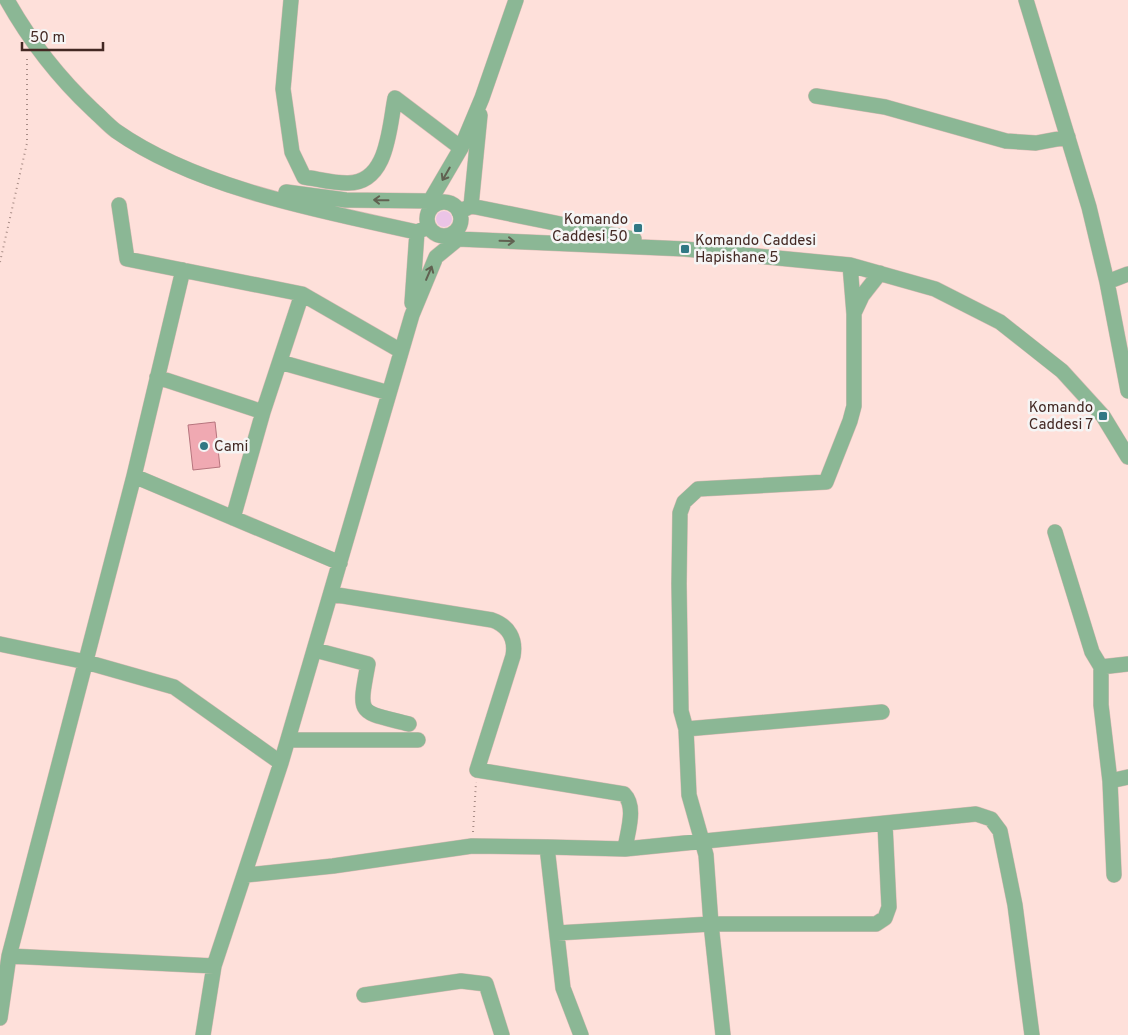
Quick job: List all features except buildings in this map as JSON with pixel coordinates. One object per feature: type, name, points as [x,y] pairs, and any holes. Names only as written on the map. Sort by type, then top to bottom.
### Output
[{"type":"street","points":[[7,0],[27,34],[68,86],[115,130],[172,162],[232,186],[342,216],[422,230],[436,235],[685,248],[850,265],[935,289],[1000,322],[1062,371],[1103,416],[1128,457]]},
{"type":"street","points":[[290,0],[283,90],[292,152],[304,177],[348,183],[368,178],[382,161],[395,98],[461,148]]},
{"type":"street","points":[[412,315],[422,230],[432,203],[461,148],[482,98],[516,0]]},
{"type":"street","points":[[1026,0],[1089,206],[1126,365],[1128,391]]},
{"type":"street","points":[[816,96],[885,107],[1006,141],[1036,143],[1068,137]]},
{"type":"street","points":[[203,1035],[214,966],[282,763],[412,315],[436,257],[455,237],[465,209],[482,98]]},
{"type":"street","points":[[232,186],[346,200],[446,202],[465,209],[685,248]]},
{"type":"street","points":[[119,205],[128,258],[302,294],[401,351]]},
{"type":"street","points":[[723,1035],[710,924],[706,854],[691,807],[687,783],[686,729],[681,711],[680,513],[684,502],[698,489],[826,482],[854,406],[854,314],[850,265]]},
{"type":"street","points":[[0,1018],[9,956],[134,476],[183,270]]},
{"type":"street","points":[[854,314],[862,296],[880,273]]},
{"type":"street","points":[[1107,282],[1128,274]]},
{"type":"street","points":[[234,518],[263,412],[302,294]]},
{"type":"street","points":[[280,362],[389,393]]},
{"type":"street","points":[[157,377],[263,412]]},
{"type":"street","points":[[134,476],[340,563]]},
{"type":"street","points":[[1055,532],[1092,652],[1101,667],[1101,705],[1110,781],[1114,875]]},
{"type":"street","points":[[331,594],[492,620],[506,628],[513,640],[513,656],[477,770],[624,794],[628,798],[631,809],[625,850]]},
{"type":"street","points":[[0,644],[86,662],[174,686],[282,763]]},
{"type":"street","points":[[315,650],[368,664],[362,700],[365,709],[374,715],[409,724]]},
{"type":"street","points":[[1101,667],[1128,664]]},
{"type":"street","points":[[686,729],[882,712]]},
{"type":"street","points":[[288,740],[418,740]]},
{"type":"street","points":[[1110,781],[1128,777]]},
{"type":"street","points":[[246,875],[333,866],[472,846],[625,850],[976,814],[984,815],[996,824],[1000,831],[1015,905],[1032,1035]]},
{"type":"street","points":[[557,933],[710,924],[876,924],[882,922],[889,908],[885,824]]},
{"type":"street","points":[[547,847],[563,988],[581,1035]]},
{"type":"street","points":[[9,956],[214,966]]},
{"type":"street","points":[[364,995],[461,981],[486,984],[502,1035]]},
{"type":"path","points":[[0,262],[27,142],[27,34]]},
{"type":"path","points":[[472,846],[477,770]]},
{"type":"shaded area","points":[[441,211],[447,211],[452,216],[450,225],[441,227],[436,222],[436,216]]},
{"type":"place","name":"Komando Caddesi 50","points":[[638,228]]},
{"type":"place","name":"Komando Caddesi Hapishane 5","points":[[685,249]]},
{"type":"place","name":"Komando Caddesi 7","points":[[1103,416]]},
{"type":"place","name":"Cami","points":[[204,446]]}]
